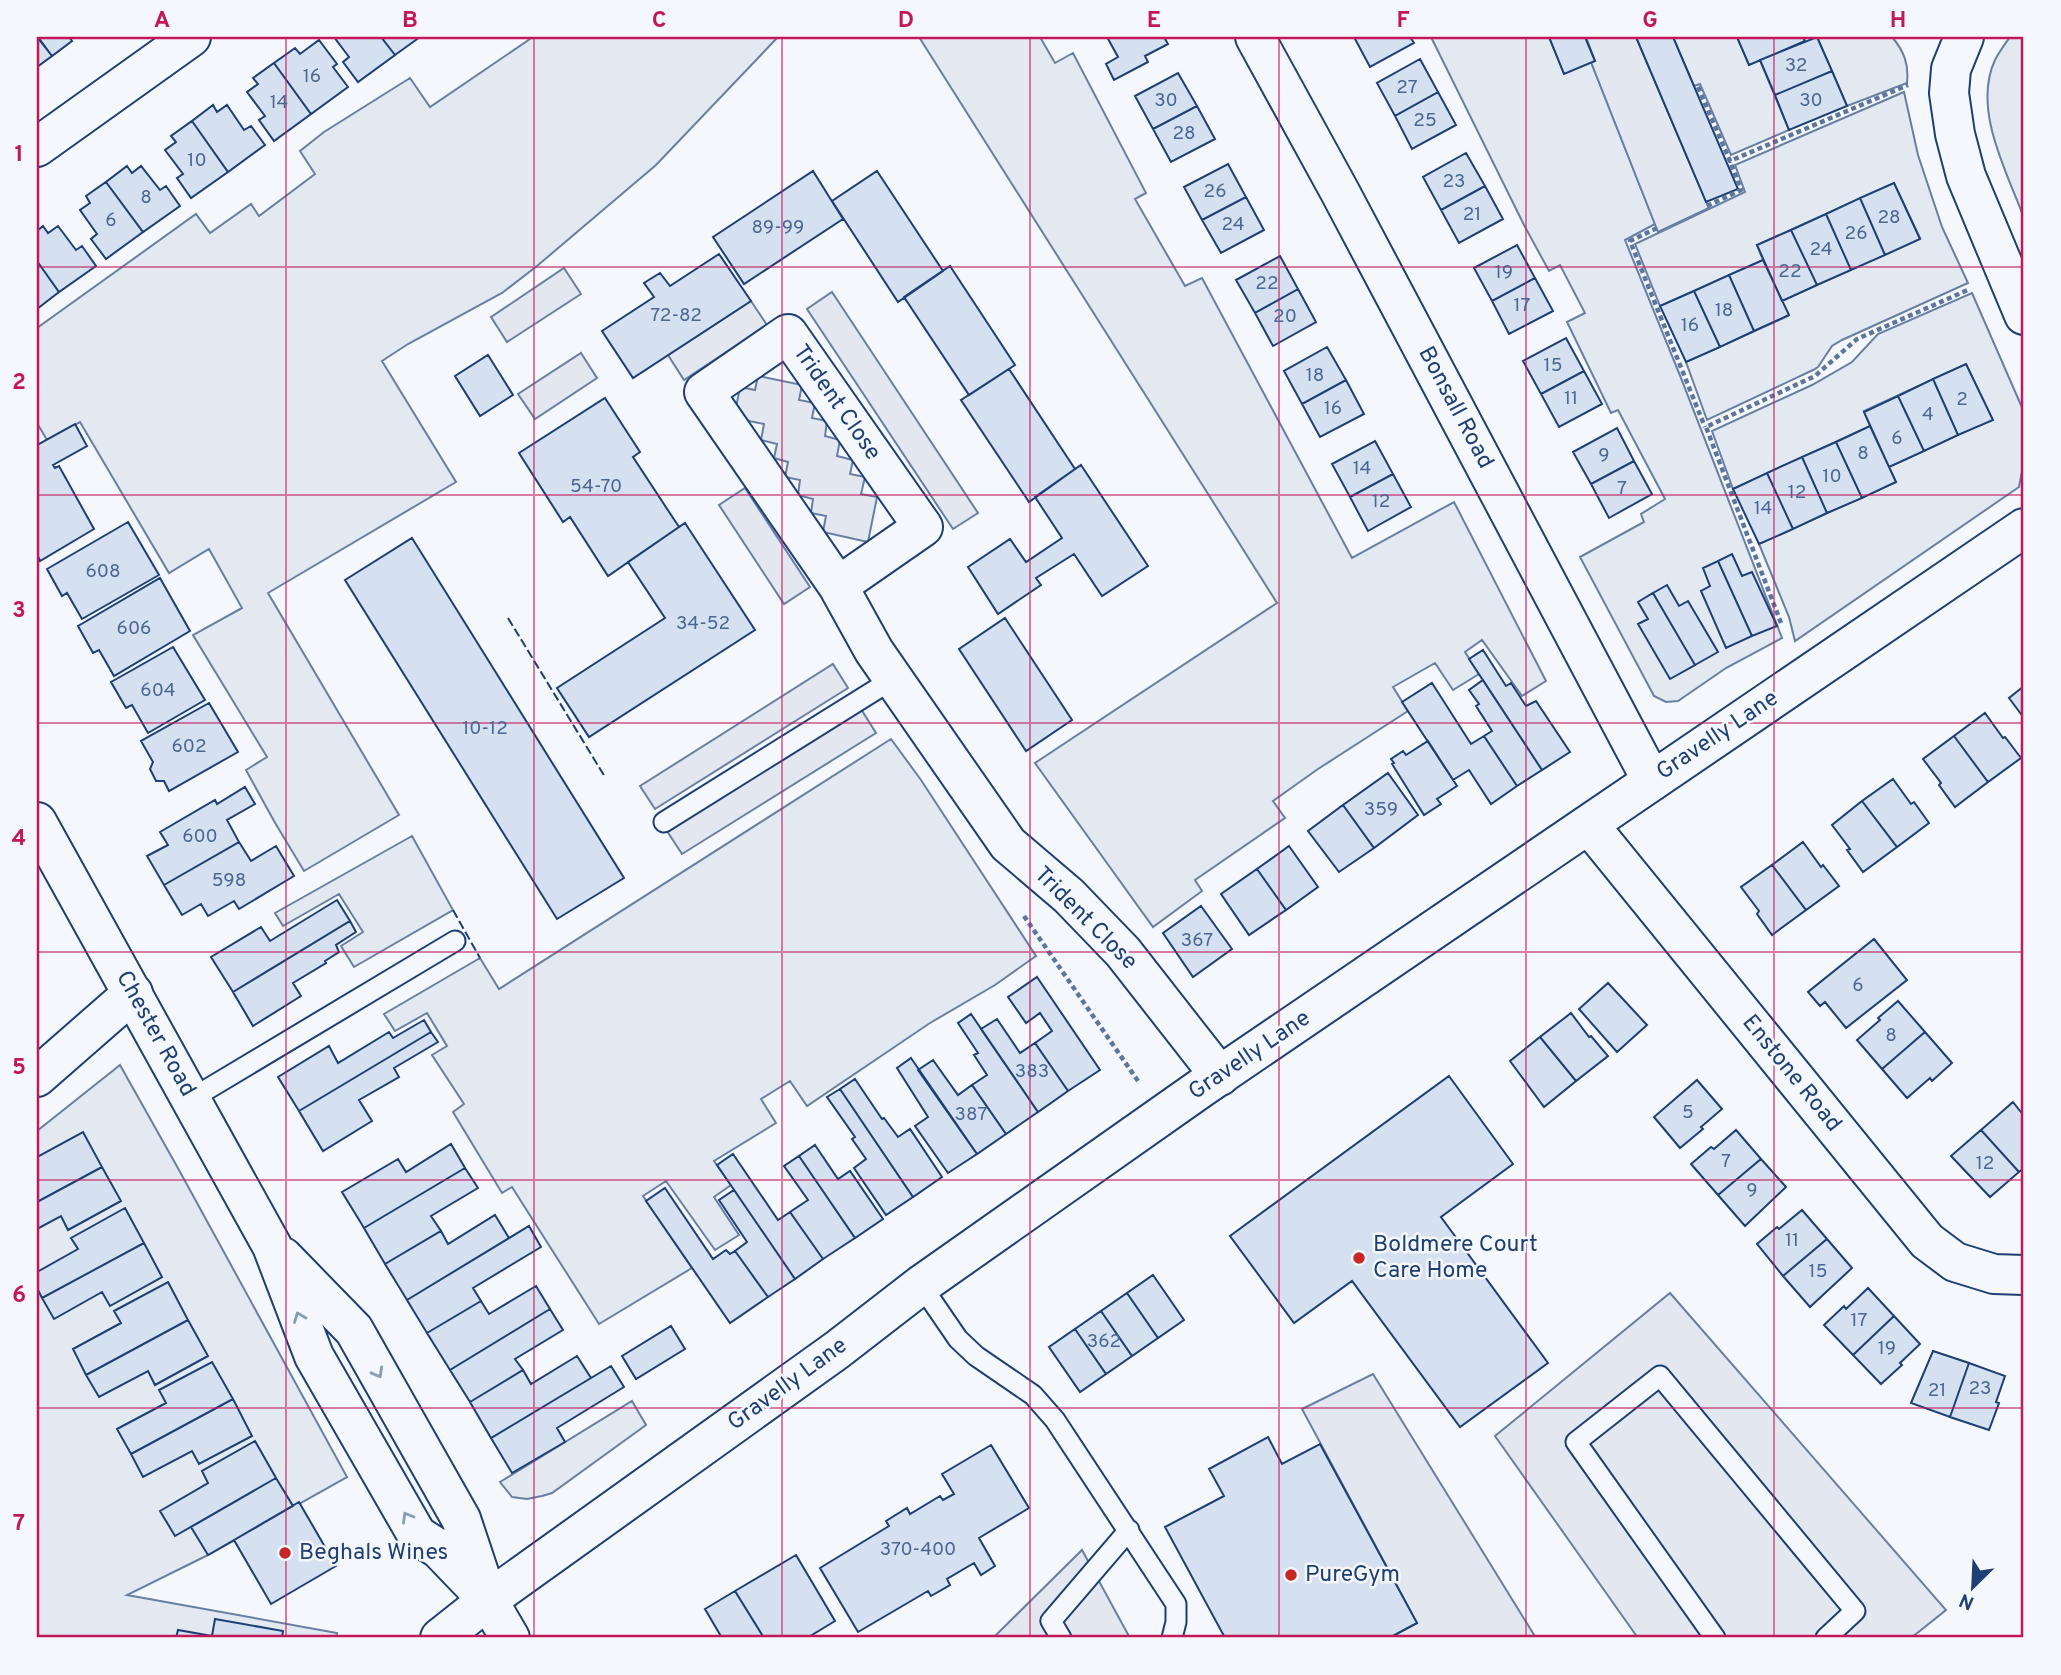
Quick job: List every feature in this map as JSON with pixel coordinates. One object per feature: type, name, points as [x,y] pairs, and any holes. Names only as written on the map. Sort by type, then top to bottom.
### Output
[{"type":"main road","points":[[37,146],[191,37]]},
{"type":"main road","name":"Bonsall Road","points":[[1255,37],[1347,204],[1652,781]]},
{"type":"main road","points":[[1957,46],[1949,93],[1955,134],[1966,176],[2024,315]]},
{"type":"main road","name":"Trident Close","points":[[838,586],[923,527],[788,334],[704,392],[838,586],[874,651],[1009,844],[1069,896],[1123,953],[1220,1076]]},
{"type":"main road","name":"Gravelly Lane","points":[[440,1638],[488,1600],[837,1350],[922,1284],[1220,1076],[2024,528]]},
{"type":"main road","name":"Chester Road","points":[[37,822],[272,1246],[314,1356],[417,1535],[439,1549],[488,1600],[510,1638]]},
{"type":"main road","name":"Enstone Road","points":[[1589,825],[1927,1241],[1955,1262],[1994,1274],[2024,1275]]},
{"type":"main road","points":[[37,1077],[133,993]]},
{"type":"lane","points":[[664,822],[893,679]]},
{"type":"lane","points":[[191,1100],[455,941]]},
{"type":"lane","points":[[922,1284],[958,1339],[976,1356],[1033,1395],[1055,1420],[1176,1604],[1176,1622],[1172,1638]]},
{"type":"lane","points":[[1715,1638],[1576,1442],[1660,1376],[1855,1611],[1826,1638]]},
{"type":"lane","points":[[1061,1638],[1051,1621],[1129,1531]]},
{"type":"path","points":[[1730,160],[1898,89],[1957,46]]},
{"type":"path","points":[[1698,87],[1741,190],[1707,206]]},
{"type":"path","points":[[1657,228],[1630,241],[1782,623]]},
{"type":"path","points":[[1706,427],[1815,376],[1857,338],[2006,273]]},
{"type":"shaded area","points":[[533,37],[778,37],[656,165],[537,266],[502,293],[382,361],[456,482],[268,593],[399,815],[304,871],[246,770],[267,757],[193,635],[242,608],[209,549],[169,573],[80,422],[47,440],[37,423],[37,328],[196,214],[210,233],[251,204],[259,216],[315,174],[300,151],[324,132],[410,78],[430,107]]},
{"type":"shaded area","points":[[919,37],[1040,37],[1055,63],[1073,53],[1146,193],[1135,199],[1185,286],[1202,278],[1352,558],[1454,502],[1546,681],[1522,696],[1482,640],[1465,652],[1479,674],[1453,690],[1435,663],[1393,687],[1408,711],[1273,801],[1285,818],[1195,880],[1202,891],[1153,927],[1035,763],[1277,603]]},
{"type":"shaded area","points":[[1431,37],[1549,37],[1564,73],[1591,62],[1655,224],[1625,240],[1782,638],[1726,668],[1678,701],[1666,702],[1654,696],[1580,557],[1644,522],[1641,514],[1665,499],[1618,410],[1611,413],[1567,322],[1585,313],[1560,265],[1549,271]]},
{"type":"shaded area","points":[[1586,37],[1636,37],[1709,208],[1658,232],[1591,62],[1595,61]]},
{"type":"shaded area","points":[[1673,37],[1737,37],[1749,65],[1760,60],[1789,130],[1731,155],[1700,84],[1694,86]]},
{"type":"shaded area","points":[[1817,37],[1892,37],[1905,58],[1907,83],[1847,106]]},
{"type":"shaded area","points":[[2010,37],[2024,37],[2024,218],[1994,140],[1987,99],[1995,60]]},
{"type":"shaded area","points":[[1904,92],[1918,155],[1942,227],[1968,283],[1842,340],[1832,346],[1813,370],[1707,420],[1686,362],[1788,316],[1782,301],[1920,238],[1894,183],[1757,245],[1763,260],[1660,306],[1635,244],[1745,192],[1735,165]]},
{"type":"shaded area","points":[[564,268],[581,294],[507,342],[491,317]]},
{"type":"shaded area","points":[[832,292],[978,513],[953,529],[807,309]]},
{"type":"shaded area","points":[[1972,293],[2024,412],[2024,461],[2019,487],[1795,641],[1789,617],[1759,544],[1896,482],[1889,467],[1992,419],[1966,364],[1864,411],[1870,426],[1733,489],[1712,431],[1812,385],[1852,362],[1878,334]]},
{"type":"shaded area","points":[[751,301],[767,325],[684,380],[668,355]]},
{"type":"shaded area","points":[[581,353],[597,378],[535,419],[518,394]]},
{"type":"shaded area","points":[[758,376],[802,385],[799,400],[815,403],[812,418],[827,421],[825,436],[840,440],[837,456],[853,460],[850,474],[865,477],[861,494],[877,497],[868,542],[823,532],[826,516],[811,513],[813,499],[798,495],[800,480],[785,477],[788,462],[774,458],[777,444],[761,440],[764,424],[734,418],[740,387],[755,390]]},
{"type":"shaded area","points":[[745,488],[810,587],[784,604],[719,505]]},
{"type":"shaded area","points":[[833,664],[848,688],[655,809],[640,786]]},
{"type":"shaded area","points":[[861,709],[876,733],[682,854],[667,831]]},
{"type":"shaded area","points":[[891,739],[921,780],[1036,956],[807,1106],[790,1081],[761,1099],[776,1123],[714,1161],[731,1185],[714,1197],[739,1235],[715,1250],[666,1181],[643,1196],[692,1268],[599,1324],[512,1187],[502,1193],[453,1112],[464,1104],[432,1055],[447,1046],[427,1013],[395,1031],[384,1014],[480,958],[499,989]]},
{"type":"shaded area","points":[[412,836],[453,910],[354,967],[341,946],[363,932],[339,894],[283,926],[275,913]]},
{"type":"shaded area","points":[[120,1065],[347,1477],[208,1555],[127,1595],[337,1633],[336,1638],[37,1638],[37,1131]]},
{"type":"shaded area","points":[[1670,1293],[1946,1610],[1911,1638],[1638,1638],[1495,1436]]},
{"type":"shaded area","points":[[1373,1374],[1536,1638],[1389,1638],[1417,1623],[1302,1409]]},
{"type":"shaded area","points":[[632,1401],[646,1425],[552,1493],[527,1499],[512,1497],[500,1482]]},
{"type":"shaded area","points":[[1082,1550],[1130,1638],[993,1638]]},
{"type":"building","points":[[37,37],[52,56],[37,67]]},
{"type":"building","points":[[38,37],[69,37],[72,41],[52,56]]},
{"type":"building","points":[[334,37],[381,37],[395,55],[358,82],[343,62],[349,57]]},
{"type":"building","points":[[381,37],[420,37],[395,55]]},
{"type":"building","points":[[1107,37],[1164,37],[1168,44],[1145,56],[1148,62],[1114,80],[1106,64],[1118,57]]},
{"type":"building","points":[[1354,37],[1410,37],[1414,43],[1370,67]]},
{"type":"building","points":[[1549,37],[1585,37],[1595,61],[1564,74]]},
{"type":"building","points":[[1636,37],[1673,37],[1738,189],[1706,202]]},
{"type":"building","points":[[1737,37],[1803,37],[1805,41],[1749,65]]},
{"type":"building","points":[[1817,37],[1832,71],[1775,95],[1760,60]]},
{"type":"building","points":[[319,40],[337,64],[333,67],[348,87],[311,114],[274,63],[295,48],[300,54]]},
{"type":"building","points":[[1420,59],[1438,92],[1395,116],[1377,83]]},
{"type":"building","points":[[274,63],[311,114],[274,141],[259,120],[265,116],[247,92],[258,84],[253,78]]},
{"type":"building","points":[[1832,71],[1847,106],[1789,130],[1775,95]]},
{"type":"building","points":[[1178,73],[1197,106],[1153,129],[1135,96]]},
{"type":"building","points":[[1438,92],[1456,125],[1412,149],[1395,116]]},
{"type":"building","points":[[213,105],[217,112],[227,105],[244,130],[251,126],[265,145],[228,172],[192,121]]},
{"type":"building","points":[[1197,106],[1215,139],[1171,162],[1153,129]]},
{"type":"building","points":[[192,121],[228,172],[191,198],[177,178],[183,174],[165,150],[176,142],[171,136]]},
{"type":"building","points":[[1466,153],[1485,186],[1441,210],[1423,177]]},
{"type":"building","points":[[1228,164],[1246,197],[1202,220],[1184,187]]},
{"type":"building","points":[[127,166],[132,173],[141,166],[160,190],[166,186],[180,206],[143,232],[106,182]]},
{"type":"building","points":[[813,171],[843,219],[744,284],[713,237]]},
{"type":"building","points":[[877,171],[943,271],[898,302],[832,201]]},
{"type":"building","points":[[106,182],[143,232],[106,259],[91,239],[97,234],[80,210],[90,203],[86,196]]},
{"type":"building","points":[[1894,183],[1920,239],[1885,255],[1860,198]]},
{"type":"building","points":[[1485,186],[1503,219],[1459,243],[1441,210]]},
{"type":"building","points":[[1246,197],[1264,230],[1221,253],[1202,220]]},
{"type":"building","points":[[1860,198],[1885,255],[1851,270],[1826,214]]},
{"type":"building","points":[[1826,214],[1851,270],[1817,285],[1791,230]]},
{"type":"building","points":[[43,226],[48,233],[58,226],[76,250],[82,246],[96,266],[59,292],[37,261],[37,231]]},
{"type":"building","points":[[1791,230],[1817,285],[1782,301],[1757,245]]},
{"type":"building","points":[[1517,245],[1535,278],[1492,301],[1474,268]]},
{"type":"building","points":[[719,254],[751,301],[633,378],[602,331],[654,297],[644,283],[660,273],[670,286]]},
{"type":"building","points":[[1280,256],[1298,289],[1255,313],[1236,280]]},
{"type":"building","points":[[1763,260],[1789,315],[1754,331],[1729,275]]},
{"type":"building","points":[[37,261],[59,292],[37,309]]},
{"type":"building","points":[[950,266],[1015,365],[969,395],[904,297]]},
{"type":"building","points":[[1729,275],[1754,331],[1720,347],[1694,291]]},
{"type":"building","points":[[1535,278],[1553,311],[1509,334],[1492,301]]},
{"type":"building","points":[[1298,289],[1316,322],[1273,346],[1255,313]]},
{"type":"building","points":[[1694,291],[1720,347],[1686,362],[1660,306]]},
{"type":"building","points":[[1566,338],[1584,371],[1541,394],[1523,361]]},
{"type":"building","points":[[1327,347],[1346,380],[1302,404],[1284,371]]},
{"type":"building","points":[[488,355],[513,395],[480,416],[455,376]]},
{"type":"building","points":[[1966,364],[1993,420],[1958,435],[1933,379]]},
{"type":"building","points":[[1009,369],[1075,469],[1029,502],[961,400]]},
{"type":"building","points":[[1584,371],[1602,404],[1559,427],[1541,394]]},
{"type":"building","points":[[1933,379],[1958,435],[1924,451],[1898,396]]},
{"type":"building","points":[[1346,380],[1364,414],[1320,437],[1302,404]]},
{"type":"building","points":[[1898,396],[1924,451],[1889,467],[1864,412]]},
{"type":"building","points":[[605,398],[640,452],[633,457],[679,527],[608,576],[570,517],[563,522],[519,453]]},
{"type":"building","points":[[75,424],[87,446],[53,465],[55,468],[59,466],[94,529],[40,561],[37,554],[37,445]]},
{"type":"building","points":[[1870,426],[1896,482],[1862,498],[1836,442]]},
{"type":"building","points":[[1617,428],[1634,461],[1591,484],[1573,452]]},
{"type":"building","points":[[1375,441],[1393,474],[1350,497],[1332,464]]},
{"type":"building","points":[[1836,442],[1862,498],[1827,513],[1802,457]]},
{"type":"building","points":[[1802,457],[1827,513],[1793,529],[1767,473]]},
{"type":"building","points":[[1634,461],[1652,494],[1609,518],[1591,484]]},
{"type":"building","points":[[1081,465],[1148,566],[1102,596],[1074,554],[1036,578],[1041,585],[998,614],[968,567],[1010,539],[1026,562],[1062,538],[1035,497]]},
{"type":"building","points":[[1767,473],[1793,529],[1759,544],[1733,489]]},
{"type":"building","points":[[1393,474],[1411,507],[1368,531],[1350,497]]},
{"type":"building","points":[[128,522],[159,575],[82,619],[67,593],[62,596],[47,569]]},
{"type":"building","points":[[685,523],[755,630],[589,737],[557,688],[665,618],[628,562]]},
{"type":"building","points":[[412,538],[624,878],[557,919],[345,580]]},
{"type":"building","points":[[1732,554],[1742,576],[1752,572],[1777,626],[1752,636],[1718,561]]},
{"type":"building","points":[[1718,561],[1752,636],[1726,648],[1701,591],[1710,586],[1703,568]]},
{"type":"building","points":[[160,578],[190,631],[114,676],[99,650],[93,653],[78,626]]},
{"type":"building","points":[[1667,585],[1679,606],[1688,601],[1718,652],[1695,665],[1653,593]]},
{"type":"building","points":[[1653,593],[1695,665],[1670,679],[1638,624],[1648,619],[1638,602]]},
{"type":"building","points":[[1005,618],[1072,720],[1026,751],[959,649]]},
{"type":"building","points":[[173,647],[205,700],[148,733],[132,705],[126,708],[111,682]]},
{"type":"building","points":[[1483,650],[1506,686],[1511,683],[1526,706],[1536,701],[1570,752],[1542,770],[1469,659]]},
{"type":"building","points":[[1483,680],[1542,770],[1517,786],[1484,736],[1492,731],[1469,690]]},
{"type":"building","points":[[1432,683],[1471,744],[1484,736],[1517,786],[1491,804],[1469,770],[1453,780],[1402,702]]},
{"type":"building","points":[[2024,686],[2024,718],[2009,698]]},
{"type":"building","points":[[209,703],[238,752],[169,791],[164,781],[156,781],[150,769],[153,762],[141,741]]},
{"type":"building","points":[[1985,713],[2021,758],[1988,782],[1954,736]]},
{"type":"building","points":[[1954,736],[1988,782],[1955,807],[1923,759]]},
{"type":"building","points":[[1428,741],[1457,786],[1437,799],[1441,804],[1424,815],[1391,759],[1403,751],[1406,755]]},
{"type":"building","points":[[1388,773],[1418,815],[1374,848],[1343,805]]},
{"type":"building","points":[[1893,779],[1929,823],[1897,847],[1862,801]]},
{"type":"building","points":[[245,787],[255,804],[227,820],[239,842],[164,885],[147,856],[168,845],[160,832],[215,800],[217,804]]},
{"type":"building","points":[[1862,801],[1897,847],[1863,872],[1832,825]]},
{"type":"building","points":[[1343,805],[1374,848],[1339,872],[1308,831]]},
{"type":"building","points":[[239,842],[251,861],[276,846],[294,876],[239,909],[234,901],[208,916],[201,904],[182,915],[164,885]]},
{"type":"building","points":[[1803,842],[1839,886],[1806,910],[1772,865]]},
{"type":"building","points":[[1289,846],[1318,887],[1286,910],[1257,869]]},
{"type":"building","points":[[1772,865],[1806,910],[1772,935],[1757,914],[1759,911],[1741,887]]},
{"type":"building","points":[[1257,869],[1286,910],[1249,935],[1221,894]]},
{"type":"building","points":[[337,900],[350,921],[233,992],[211,957],[261,927],[270,941]]},
{"type":"building","points":[[1201,906],[1232,949],[1193,977],[1163,933]]},
{"type":"building","points":[[350,921],[356,932],[336,945],[339,952],[293,983],[301,996],[253,1026],[233,992]]},
{"type":"building","points":[[1874,939],[1907,980],[1846,1028],[1825,1002],[1820,1006],[1808,992]]},
{"type":"building","points":[[1037,977],[1100,1070],[1068,1091],[1035,1043],[1052,1031],[1040,1013],[1026,1023],[1008,997]]},
{"type":"building","points":[[1608,983],[1647,1025],[1617,1052],[1579,1009]]},
{"type":"building","points":[[1898,1001],[1925,1032],[1882,1069],[1857,1040]]},
{"type":"building","points":[[1571,1013],[1608,1056],[1576,1081],[1540,1037]]},
{"type":"building","points":[[971,1014],[1038,1112],[1006,1134],[972,1085],[987,1075],[974,1055],[978,1053],[958,1023]]},
{"type":"building","points":[[997,1019],[1020,1053],[1035,1043],[1068,1091],[1038,1112],[981,1029]]},
{"type":"building","points":[[424,1020],[431,1032],[299,1111],[278,1077],[329,1046],[338,1063],[389,1032],[393,1038]]},
{"type":"building","points":[[431,1032],[438,1042],[394,1068],[399,1077],[359,1100],[372,1121],[323,1151],[299,1111]]},
{"type":"building","points":[[1925,1032],[1952,1063],[1907,1098],[1882,1069]]},
{"type":"building","points":[[1540,1037],[1576,1081],[1544,1107],[1510,1061]]},
{"type":"building","points":[[911,1058],[977,1154],[948,1173],[915,1126],[928,1117],[897,1068]]},
{"type":"building","points":[[933,1060],[958,1095],[972,1085],[1006,1134],[977,1154],[918,1070]]},
{"type":"building","name":"Boldmere Court Care Home","points":[[1449,1076],[1513,1164],[1441,1217],[1548,1363],[1460,1427],[1352,1281],[1294,1323],[1230,1236]]},
{"type":"building","points":[[855,1079],[882,1119],[884,1118],[898,1137],[910,1129],[942,1177],[913,1197],[840,1089]]},
{"type":"building","points":[[1697,1080],[1722,1109],[1680,1148],[1654,1117]]},
{"type":"building","points":[[840,1089],[913,1197],[886,1215],[854,1168],[866,1159],[852,1139],[855,1137],[827,1097]]},
{"type":"building","points":[[2013,1102],[2024,1116],[2024,1168],[2019,1172],[1981,1130]]},
{"type":"building","points":[[1736,1130],[1761,1159],[1718,1195],[1691,1164]]},
{"type":"building","points":[[1981,1130],[2019,1172],[1990,1197],[1951,1156]]},
{"type":"building","points":[[83,1132],[102,1167],[37,1202],[37,1157]]},
{"type":"building","points":[[451,1144],[465,1168],[364,1228],[342,1192],[398,1159],[406,1172]]},
{"type":"building","points":[[815,1145],[838,1179],[850,1171],[883,1219],[855,1238],[799,1156]]},
{"type":"building","points":[[733,1154],[778,1220],[790,1212],[823,1259],[795,1279],[717,1165]]},
{"type":"building","points":[[799,1156],[855,1238],[823,1259],[790,1212],[808,1200],[784,1166]]},
{"type":"building","points":[[1761,1159],[1786,1187],[1745,1226],[1718,1195]]},
{"type":"building","points":[[102,1167],[121,1201],[68,1230],[61,1216],[37,1229],[37,1202]]},
{"type":"building","points":[[465,1168],[478,1188],[431,1216],[441,1231],[385,1264],[364,1228]]},
{"type":"building","points":[[665,1188],[713,1259],[726,1250],[730,1254],[735,1251],[768,1297],[730,1323],[646,1201]]},
{"type":"building","points":[[734,1190],[795,1279],[768,1297],[735,1251],[747,1242],[719,1200]]},
{"type":"building","points":[[125,1208],[144,1243],[42,1298],[37,1288],[37,1272],[78,1249],[71,1238]]},
{"type":"building","points":[[1802,1210],[1827,1239],[1783,1276],[1757,1244]]},
{"type":"building","points":[[495,1215],[509,1238],[407,1300],[385,1264],[441,1231],[448,1244]]},
{"type":"building","points":[[529,1226],[541,1247],[473,1288],[481,1301],[427,1333],[407,1300]]},
{"type":"building","points":[[1827,1239],[1852,1268],[1810,1307],[1783,1276]]},
{"type":"building","points":[[144,1243],[162,1277],[110,1306],[102,1292],[54,1319],[42,1298]]},
{"type":"building","points":[[1153,1275],[1184,1320],[1158,1338],[1127,1293]]},
{"type":"building","points":[[168,1282],[188,1320],[86,1375],[73,1349],[121,1323],[114,1311]]},
{"type":"building","points":[[536,1286],[550,1309],[450,1370],[427,1333],[481,1301],[489,1314]]},
{"type":"building","points":[[1868,1288],[1894,1316],[1853,1355],[1824,1325]]},
{"type":"building","points":[[1127,1293],[1158,1338],[1132,1356],[1101,1311]]},
{"type":"building","points":[[550,1309],[563,1330],[515,1359],[523,1370],[470,1402],[450,1370]]},
{"type":"building","points":[[1101,1311],[1132,1356],[1106,1374],[1075,1329]]},
{"type":"building","points":[[1894,1316],[1920,1344],[1881,1384],[1853,1355]]},
{"type":"building","points":[[188,1320],[208,1356],[155,1385],[148,1371],[99,1397],[86,1375]]},
{"type":"building","points":[[671,1326],[685,1349],[636,1379],[622,1356]]},
{"type":"building","points":[[1075,1329],[1106,1374],[1080,1392],[1049,1347]]},
{"type":"building","points":[[1933,1351],[1969,1363],[1950,1417],[1911,1403]]},
{"type":"building","points":[[577,1356],[591,1378],[491,1438],[470,1402],[523,1370],[531,1384]]},
{"type":"building","points":[[212,1362],[233,1399],[131,1454],[117,1429],[166,1403],[159,1390]]},
{"type":"building","points":[[1969,1363],[2005,1376],[1989,1430],[1950,1417]]},
{"type":"building","points":[[611,1366],[624,1387],[557,1428],[565,1442],[512,1473],[491,1438]]},
{"type":"building","points":[[233,1399],[252,1436],[199,1464],[192,1451],[143,1477],[131,1454]]},
{"type":"building","name":"PureGym","points":[[1268,1437],[1282,1464],[1320,1444],[1417,1623],[1389,1638],[1220,1638],[1224,1636],[1165,1527],[1224,1496],[1209,1469]]},
{"type":"building","points":[[255,1441],[276,1478],[175,1536],[160,1511],[208,1483],[202,1471]]},
{"type":"building","points":[[991,1445],[1029,1508],[979,1538],[995,1566],[981,1575],[974,1563],[947,1579],[950,1585],[931,1596],[928,1591],[858,1632],[820,1568],[889,1526],[886,1521],[907,1508],[910,1514],[940,1496],[943,1500],[954,1494],[942,1474]]},
{"type":"building","points":[[276,1478],[293,1506],[208,1555],[191,1527]]},
{"type":"building","name":"Beghals Wines","points":[[299,1502],[336,1566],[271,1604],[234,1540]]},
{"type":"building","points":[[796,1555],[835,1621],[807,1638],[764,1638],[735,1591]]},
{"type":"building","points":[[735,1591],[764,1638],[722,1638],[705,1609]]},
{"type":"building","points":[[215,1619],[283,1631],[282,1638],[176,1638],[178,1630],[212,1636]]},
{"type":"fence","points":[[508,618],[605,777]]},
{"type":"fence","points":[[453,910],[480,958]]},
{"type":"place","name":"Boldmere Court Care Home","points":[[1359,1258]]},
{"type":"place","name":"Beghals Wines","points":[[285,1553]]},
{"type":"place","name":"PureGym","points":[[1291,1575]]}]
